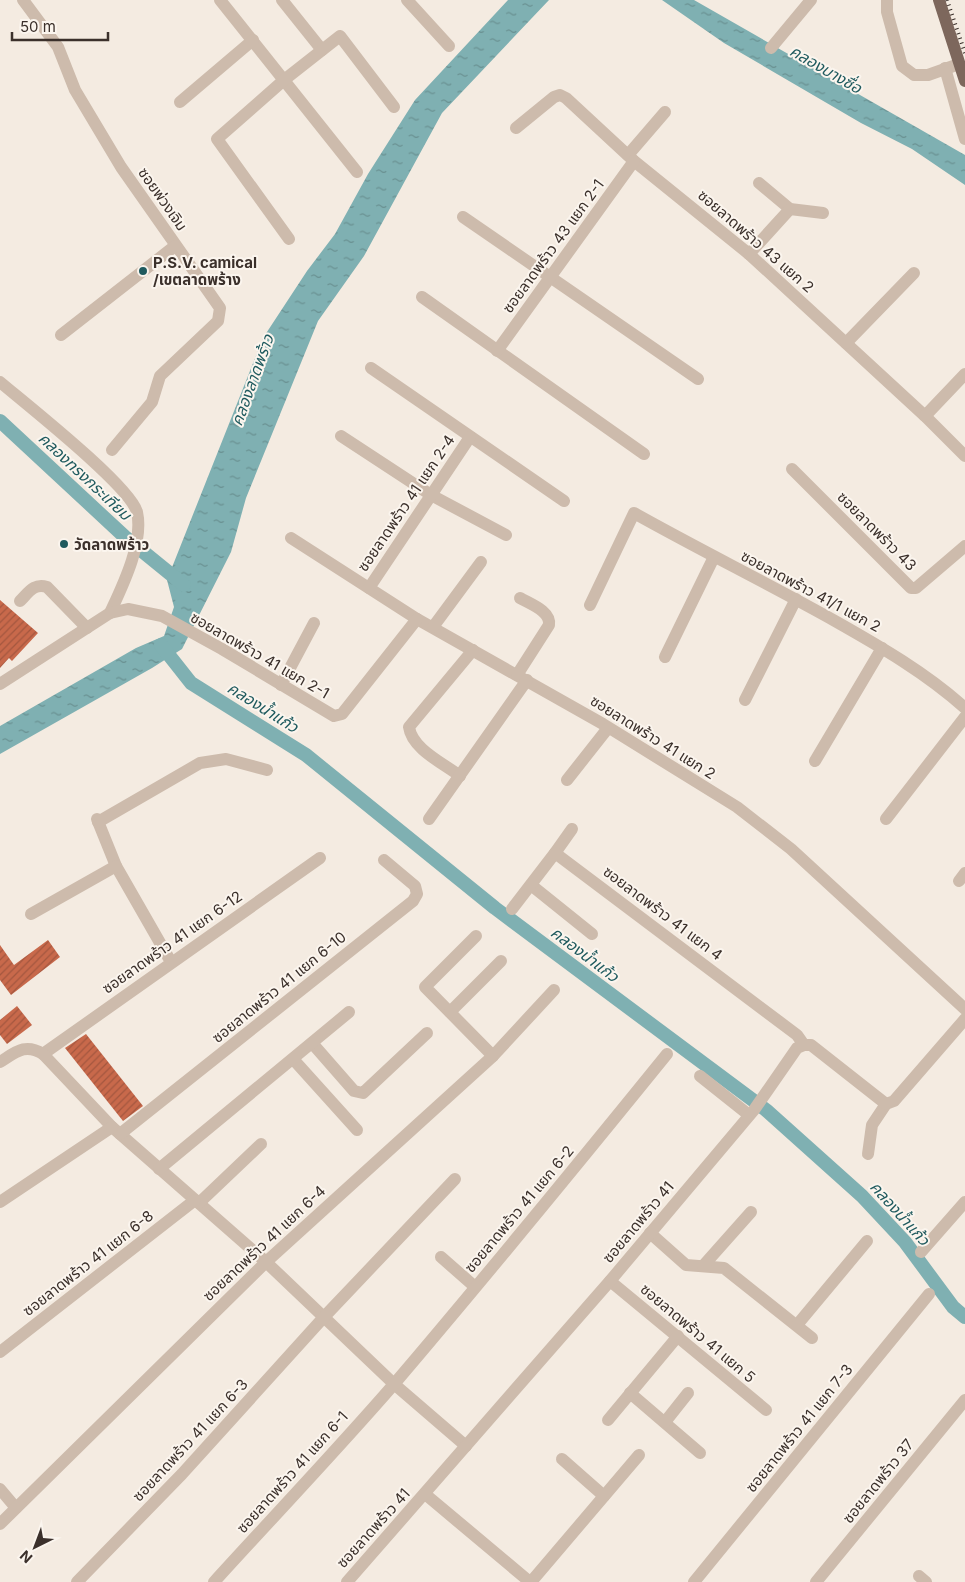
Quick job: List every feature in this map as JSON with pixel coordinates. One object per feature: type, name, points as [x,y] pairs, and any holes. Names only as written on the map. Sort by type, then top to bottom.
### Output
[{"type":"main road","points":[[939,0],[965,81]]},
{"type":"street","name":"ซอยพ่วงเจิม","points":[[23,0],[58,47],[75,90],[121,168],[220,308],[218,321],[160,376],[152,402],[112,450]]},
{"type":"street","points":[[220,0],[357,172]]},
{"type":"street","points":[[282,0],[322,50]]},
{"type":"street","points":[[407,0],[449,46]]},
{"type":"street","points":[[771,48],[811,0]]},
{"type":"street","points":[[887,0],[887,12],[902,66],[914,75],[928,75],[959,64]]},
{"type":"street","points":[[289,239],[217,139],[284,80],[340,36],[394,107]]},
{"type":"street","points":[[180,102],[253,40]]},
{"type":"street","points":[[945,68],[965,139]]},
{"type":"street","name":"ซอยลาดพร้าว 43 แยก 2","points":[[516,128],[554,96],[560,95],[566,98],[631,158],[750,254],[925,416],[965,456]]},
{"type":"street","name":"ซอยลาดพร้าว 43 แยก 2-1","points":[[498,351],[552,277],[631,158],[665,112]]},
{"type":"street","points":[[759,183],[790,209],[823,213]]},
{"type":"street","points":[[750,254],[790,209]]},
{"type":"street","points":[[463,217],[698,379]]},
{"type":"street","points":[[61,335],[175,246]]},
{"type":"street","points":[[846,343],[914,273]]},
{"type":"street","points":[[422,297],[644,454]]},
{"type":"street","points":[[371,368],[564,501]]},
{"type":"street","points":[[925,416],[965,374]]},
{"type":"street","points":[[0,382],[98,466],[124,492],[137,511],[138,533],[126,578],[110,613],[0,684]]},
{"type":"street","points":[[342,436],[432,496],[506,535]]},
{"type":"street","name":"ซอยลาดพร้าว 41 แยก 2-4","points":[[368,588],[432,496],[470,437]]},
{"type":"street","name":"ซอยลาดพร้าว 43","points":[[792,469],[911,588],[916,588],[965,546]]},
{"type":"street","name":"ซอยลาดพร้าว 41/1 แยก 2","points":[[590,605],[634,513],[714,558],[796,599],[882,648],[937,683],[965,708]]},
{"type":"street","name":"ซอยลาดพร้าว 41 แยก 2","points":[[291,538],[417,619],[608,728],[736,807],[790,849],[965,1009]]},
{"type":"street","points":[[665,657],[714,558]]},
{"type":"street","points":[[433,628],[481,562]]},
{"type":"street","points":[[20,601],[35,587],[40,585],[47,587],[87,628]]},
{"type":"street","points":[[429,819],[460,776],[522,678],[549,625],[550,620],[547,614],[520,598]]},
{"type":"street","points":[[745,700],[796,599]]},
{"type":"street","name":"ซอยลาดพร้าว 41 แยก 2-1","points":[[110,613],[128,609],[162,616],[222,649],[334,716],[342,714],[417,619]]},
{"type":"street","points":[[281,685],[314,623]]},
{"type":"street","points":[[816,760],[882,648]]},
{"type":"street","points":[[460,776],[417,744],[410,736],[409,727],[473,650]]},
{"type":"street","points":[[886,819],[965,717]]},
{"type":"street","points":[[567,780],[608,728]]},
{"type":"street","points":[[171,962],[116,866],[97,821],[200,763],[226,759],[267,770]]},
{"type":"street","points":[[512,909],[572,829]]},
{"type":"street","name":"ซอยลาดพร้าว 41 แยก 4","points":[[555,853],[797,1035],[804,1045]]},
{"type":"street","name":"ซอยลาดพร้าว 41 แยก 6-12","points":[[44,1054],[320,858]]},
{"type":"street","name":"ซอยลาดพร้าว 41 แยก 6-10","points":[[116,1131],[413,901],[417,894],[415,886],[384,860]]},
{"type":"street","points":[[32,914],[116,866]]},
{"type":"street","points":[[531,885],[592,934]]},
{"type":"street","points":[[476,936],[425,987],[493,1056]]},
{"type":"street","points":[[450,1012],[501,961]]},
{"type":"street","name":"ซอยลาดพร้าว 41 แยก 6-4","points":[[0,1524],[266,1262],[493,1056],[554,990]]},
{"type":"street","points":[[160,1169],[349,1012]]},
{"type":"street","points":[[868,1154],[872,1125],[886,1104],[894,1101],[965,1019]]},
{"type":"street","points":[[312,1043],[354,1091],[359,1094],[363,1093],[427,1033]]},
{"type":"street","points":[[804,1045],[811,1045],[816,1048],[886,1104]]},
{"type":"street","name":"ซอยลาดพร้าว 41","points":[[347,1582],[610,1281],[751,1112],[797,1048],[804,1045]]},
{"type":"street","points":[[0,1062],[21,1048],[35,1049],[44,1054],[116,1131],[266,1262],[394,1384],[466,1446]]},
{"type":"street","name":"ซอยลาดพร้าว 41 แยก 6-2","points":[[394,1384],[474,1286],[518,1237],[667,1054]]},
{"type":"street","points":[[293,1060],[357,1130]]},
{"type":"street","points":[[700,1076],[751,1112]]},
{"type":"street","points":[[0,1202],[116,1131]]},
{"type":"street","name":"ซอยลาดพร้าว 41 แยก 6-8","points":[[0,1352],[197,1202],[261,1144]]},
{"type":"street","name":"ซอยลาดพร้าว 41 แยก 6-3","points":[[78,1582],[182,1474],[324,1317],[455,1179]]},
{"type":"street","points":[[921,1252],[965,1202]]},
{"type":"street","points":[[703,1266],[751,1212]]},
{"type":"street","points":[[650,1233],[684,1264],[724,1268],[812,1338]]},
{"type":"street","points":[[797,1325],[867,1241]]},
{"type":"street","points":[[441,1257],[474,1286]]},
{"type":"street","name":"ซอยลาดพร้าว 41 แยก 5","points":[[610,1281],[766,1410]]},
{"type":"street","name":"ซอยลาดพร้าว 41 แยก 7-3","points":[[694,1582],[929,1294]]},
{"type":"street","points":[[608,1420],[678,1336]]},
{"type":"street","name":"ซอยลาดพร้าว 41 แยก 6-1","points":[[214,1582],[394,1384]]},
{"type":"street","points":[[630,1393],[700,1453]]},
{"type":"street","points":[[665,1422],[688,1393]]},
{"type":"street","name":"ซอยลาดพร้าว 37","points":[[816,1582],[965,1400]]},
{"type":"street","points":[[424,1494],[525,1580],[604,1496],[639,1455]]},
{"type":"street","points":[[562,1458],[604,1496]]},
{"type":"street","points":[[0,1489],[16,1508]]},
{"type":"water","name":"คลองลาดพร้าว","points":[[508,0],[549,0],[442,113],[364,256],[318,321],[246,498],[231,552],[182,649],[0,754],[0,726],[136,648],[164,636],[174,607],[167,580],[263,338],[307,271],[335,234],[368,174],[415,100]]},
{"type":"water","points":[[662,0],[694,0],[965,155],[965,185],[912,149],[861,123],[724,43]]},
{"type":"building","points":[[0,600],[38,633],[12,661],[9,658],[0,668]]},
{"type":"building","points":[[48,940],[60,957],[11,995],[0,980],[0,945],[14,965]]},
{"type":"building","points":[[17,1006],[32,1025],[7,1044],[0,1035],[0,1020]]},
{"type":"building","points":[[86,1034],[143,1106],[123,1121],[65,1048]]},
{"type":"waterway","name":"คลองทรงกระเทียม","points":[[0,421],[125,537],[184,585]]},
{"type":"waterway","name":"คลองน้ำแก้ว","points":[[161,645],[191,683],[306,755],[495,908],[766,1110],[862,1196],[905,1242],[953,1307],[965,1317]]},
{"type":"railway","points":[[947,0],[965,53]]},
{"type":"place","name":"P.S.V. camical /เขตลาดพร้าง","points":[[143,271]]},
{"type":"place","name":"วัดลาดพร้าว","points":[[64,544]]},
{"type":"water label","name":"คลองบางซื่อ","points":[[826,69]]}]
